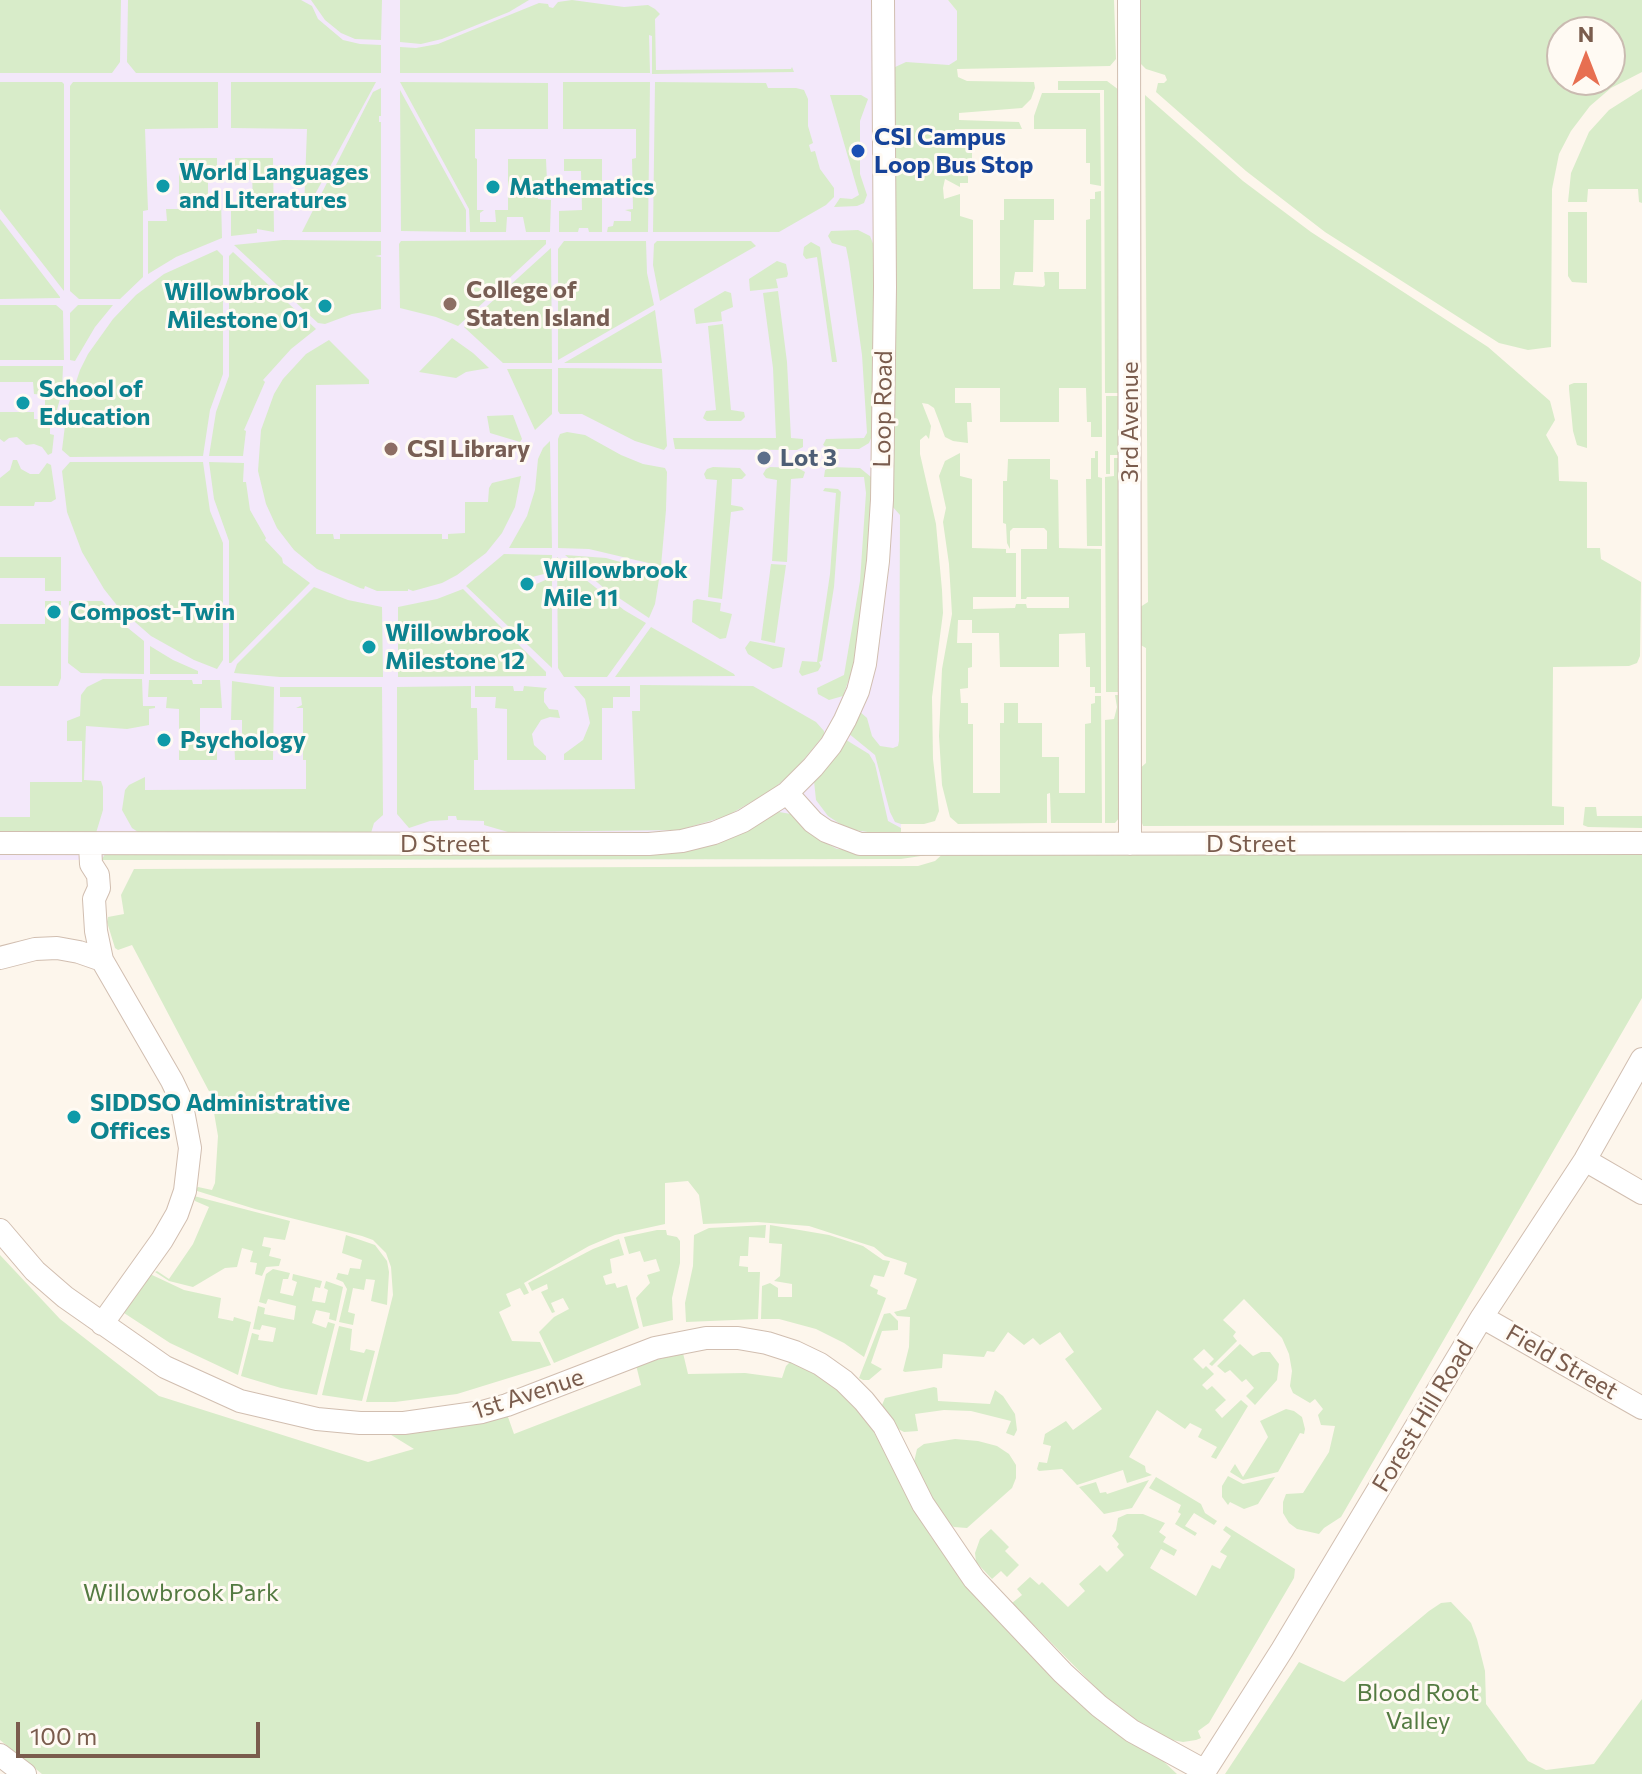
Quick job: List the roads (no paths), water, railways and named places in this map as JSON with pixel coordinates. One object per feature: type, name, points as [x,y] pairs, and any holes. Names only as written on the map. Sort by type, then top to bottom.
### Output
[{"type":"street","name":"Loop Road","points":[[792,788],[831,745],[858,691],[865,664],[878,561],[882,500],[885,287],[883,0]]},
{"type":"street","name":"3rd Avenue","points":[[1129,0],[1130,844]]},
{"type":"street","name":"D Street","points":[[0,843],[91,854],[649,844],[682,841],[714,833],[743,821],[792,788],[813,822],[826,831],[860,844],[1642,843]]},
{"type":"street","points":[[91,854],[85,875],[86,888],[94,899],[102,960],[181,1100],[190,1148],[185,1191],[177,1214],[102,1324]]},
{"type":"street","points":[[0,958],[35,949],[57,948],[102,960]]},
{"type":"street","name":"Forest Hill Road","points":[[1204,1772],[1282,1650],[1482,1317],[1585,1160],[1642,1059]]},
{"type":"street","points":[[1585,1160],[1642,1193]]},
{"type":"street","name":"1st Avenue","points":[[0,1230],[35,1271],[65,1297],[165,1367],[240,1401],[317,1419],[360,1423],[418,1422],[482,1412],[655,1348],[706,1338],[738,1338],[795,1352],[844,1381],[864,1401],[884,1426],[923,1504],[974,1579],[1063,1673],[1132,1731],[1204,1772]]},
{"type":"street","name":"Field Street","points":[[1482,1317],[1642,1408]]},
{"type":"street","points":[[0,1755],[25,1774]]},
{"type":"place","name":"CSI Campus Loop Bus Stop","points":[[858,151]]},
{"type":"place","name":"World Languages and Literatures","points":[[163,186]]},
{"type":"place","name":"Mathematics","points":[[493,187]]},
{"type":"place","name":"College of Staten Island","points":[[450,304]]},
{"type":"place","name":"Willowbrook Milestone 01","points":[[325,306]]},
{"type":"place","name":"School of Education","points":[[23,403]]},
{"type":"place","name":"CSI Library","points":[[391,449]]},
{"type":"place","name":"Lot 3","points":[[764,458]]},
{"type":"place","name":"Willowbrook Mile 11","points":[[527,584]]},
{"type":"place","name":"Compost-Twin","points":[[54,612]]},
{"type":"place","name":"Willowbrook Milestone 12","points":[[369,647]]},
{"type":"place","name":"Psychology","points":[[164,740]]},
{"type":"place","name":"SIDDSO Administrative Offices","points":[[74,1117]]},
{"type":"park label","name":"Willowbrook Park","points":[[181,1593]]},
{"type":"park label","name":"Blood Root Valley","points":[[1418,1707]]}]
